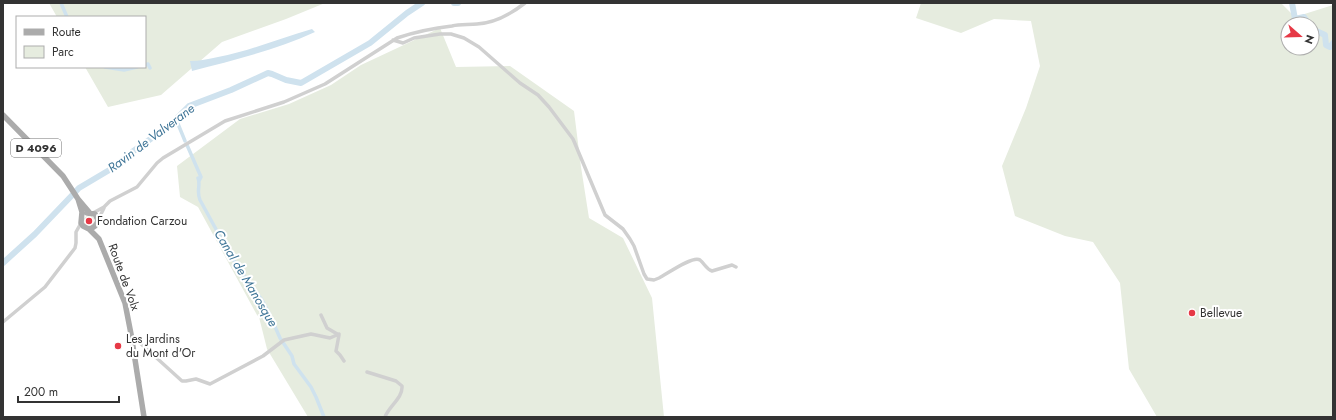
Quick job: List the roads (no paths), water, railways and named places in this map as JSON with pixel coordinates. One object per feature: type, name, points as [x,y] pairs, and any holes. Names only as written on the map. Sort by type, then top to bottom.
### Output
[{"type":"main road","name":"D 4096","points":[[3,114],[69,183],[78,199],[91,212]]},
{"type":"main road","name":"D 4096","points":[[78,199],[82,220]]},
{"type":"main road","points":[[91,212],[96,216],[97,223],[92,229],[87,228],[82,220],[86,213],[91,212]]},
{"type":"main road","name":"Route de Volx","points":[[97,223],[99,240],[125,303],[144,417]]},
{"type":"main road","name":"Route de Volx","points":[[87,228],[99,240]]},
{"type":"street","points":[[97,223],[104,207],[110,201],[139,186],[157,163],[163,158],[222,123],[234,117],[290,100],[326,84],[393,40],[408,34],[438,28],[476,25],[489,22],[517,10],[525,3]]},
{"type":"street","points":[[393,40],[403,43],[414,38],[440,34],[451,34],[464,38],[479,47],[520,83],[538,95],[573,139],[605,214],[630,238],[647,279],[654,280],[659,278],[686,262],[695,259],[702,261],[706,268],[712,271],[732,265],[736,267]]},
{"type":"street","points":[[91,212],[104,207]]},
{"type":"street","points":[[3,322],[51,280],[75,246],[77,231],[82,220]]},
{"type":"street","points":[[77,231],[87,228]]},
{"type":"street","points":[[320,315],[327,328],[339,334]]},
{"type":"street","points":[[132,339],[139,342],[182,381],[196,379],[210,384],[262,356],[282,341],[311,334],[330,338],[339,334]]},
{"type":"street","points":[[339,334],[336,350],[344,361]]},
{"type":"street","points":[[367,372],[396,381],[402,386],[401,393],[385,417]]},
{"type":"water","points":[[312,29],[315,32],[285,44],[255,54],[192,71],[190,61],[197,61],[242,51]]},
{"type":"waterway","name":"Canal de Manosque","points":[[61,3],[67,16]]},
{"type":"waterway","name":"Ravin de Valverane","points":[[3,263],[35,234],[79,188],[111,169],[169,126],[189,106],[231,90],[268,73],[286,80],[301,83],[370,43],[407,13],[422,3]]},
{"type":"waterway","name":"Ravin de Valverane","points":[[1292,3],[1294,16]]},
{"type":"waterway","name":"Ravin de Valverane","points":[[1320,33],[1325,35],[1326,45],[1330,47],[1333,43]]},
{"type":"waterway","name":"Canal de Manosque","points":[[146,65],[148,64],[150,68]]},
{"type":"waterway","name":"Canal de Manosque","points":[[111,68],[124,70],[133,68]]},
{"type":"waterway","name":"Canal de Manosque","points":[[176,119],[185,141]]},
{"type":"waterway","name":"Canal de Manosque","points":[[187,145],[201,177],[199,181]]},
{"type":"waterway","name":"Canal de Manosque","points":[[198,178],[198,194],[200,200],[229,253],[262,300],[280,338],[292,356],[294,364],[311,387],[324,417]]},
{"type":"place","name":"Fondation Carzou","points":[[89,221]]},
{"type":"place","name":"Bellevue","points":[[1192,313]]},
{"type":"place","name":"Les Jardins du Mont d'Or","points":[[118,346]]}]
